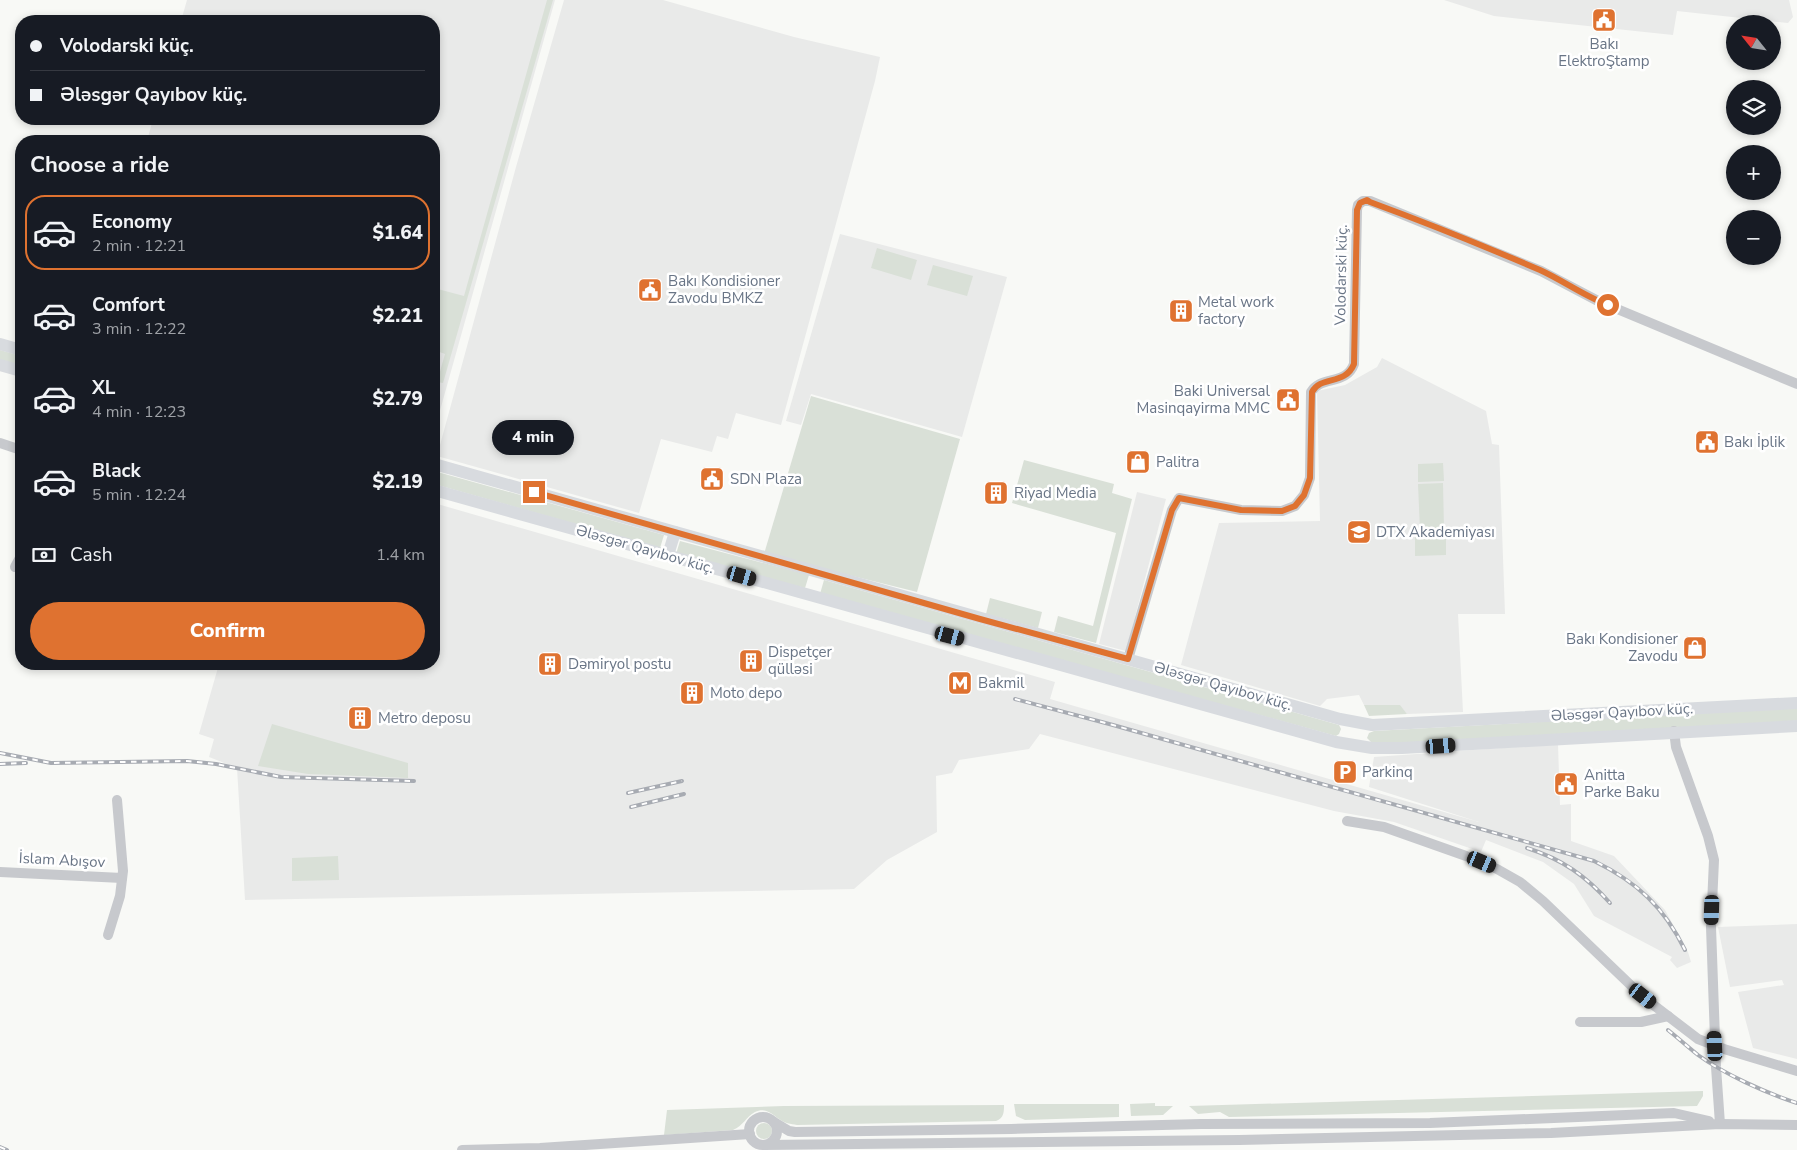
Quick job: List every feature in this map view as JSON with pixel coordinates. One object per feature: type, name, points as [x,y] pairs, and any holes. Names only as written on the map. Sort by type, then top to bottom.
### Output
[{"type":"main road","points":[[0,344],[15,348]]},
{"type":"main road","points":[[0,365],[15,369]]},
{"type":"main road","name":"Ələsgər Qayıbov küç.","points":[[440,466],[1345,720],[1372,725],[1797,703]]},
{"type":"main road","name":"Ələsgər Qayıbov küç.","points":[[440,492],[950,636],[1336,742],[1372,748],[1402,748],[1674,731],[1797,726]]},
{"type":"main road","points":[[668,555],[675,532]]},
{"type":"main road","points":[[810,595],[817,572]]},
{"type":"main road","points":[[1336,742],[1344,738],[1347,733],[1348,726],[1345,720]]},
{"type":"main road","points":[[1372,725],[1364,731],[1362,738],[1364,743],[1372,748]]},
{"type":"street","name":"Volodarski küç.","points":[[1128,659],[1172,510],[1179,498],[1241,510],[1282,511],[1295,506],[1304,495],[1311,472],[1312,392],[1317,385],[1342,378],[1352,369],[1354,364],[1357,210],[1358,205],[1363,201],[1379,205],[1524,263],[1557,278],[1598,301],[1797,384]]},
{"type":"street","points":[[0,442],[15,448]]},
{"type":"street","points":[[1674,731],[1676,747],[1708,836],[1714,860],[1712,927],[1715,1046],[1720,1124]]},
{"type":"street","name":"İslam Abışov","points":[[108,935],[120,896],[122,878],[116,800]]},
{"type":"street","points":[[1347,822],[1384,827],[1497,869],[1520,882],[1543,901],[1643,996],[1698,1039],[1797,1071]]},
{"type":"street","name":"İslam Abışov","points":[[0,872],[122,878]]},
{"type":"street","points":[[1580,1022],[1641,1022],[1668,1016]]},
{"type":"street","points":[[1720,1124],[1674,1114],[1430,1123],[1201,1124],[796,1132],[790,1131],[767,1117],[757,1118],[751,1125],[750,1134],[755,1142],[764,1144],[1249,1140],[1551,1133],[1720,1124],[1797,1125]]},
{"type":"street","points":[[764,1144],[768,1144],[775,1138],[777,1130],[774,1122]]},
{"type":"street","points":[[462,1150],[540,1148],[750,1134]]},
{"type":"shaded area","points":[[187,0],[555,0],[440,411],[440,135],[149,135],[151,125],[440,125],[440,15],[183,15]]},
{"type":"shaded area","points":[[547,0],[553,0],[443,383],[440,382],[440,372],[445,354],[440,352],[440,290],[464,296]]},
{"type":"shaded area","name":"Bakı Kondisioner Zavodu BMKZ","points":[[564,0],[663,0],[794,37],[880,57],[781,425],[736,413],[728,439],[717,436],[712,452],[661,439],[639,513],[440,457],[440,445]]},
{"type":"shaded area","name":"Bakı ElektroŞtamp","points":[[1444,0],[1789,0],[1793,17],[1788,23],[1781,22],[1781,15],[1726,16],[1677,11],[1673,35],[1494,16]]},
{"type":"shaded area","points":[[840,234],[1007,277],[962,437],[811,394],[801,425],[786,421]]},
{"type":"shaded area","points":[[877,248],[917,260],[911,280],[871,268]]},
{"type":"shaded area","points":[[933,265],[973,276],[967,296],[927,285]]},
{"type":"shaded area","points":[[0,350],[15,354],[15,364],[0,360]]},
{"type":"shaded area","name":"DTX Akademiyası","points":[[1382,358],[1486,411],[1492,444],[1499,445],[1505,614],[1458,614],[1463,712],[1407,714],[1399,705],[1364,705],[1359,695],[1327,699],[1320,706],[1181,665],[1219,523],[1320,521],[1317,391],[1345,385],[1377,367]]},
{"type":"shaded area","points":[[811,396],[960,439],[917,592],[764,554]]},
{"type":"shaded area","points":[[1024,460],[1114,484],[1112,493],[1132,499],[1096,643],[1054,632],[1058,616],[1093,626],[1116,533],[1012,503]]},
{"type":"shaded area","points":[[1443,463],[1444,481],[1418,482],[1418,464]]},
{"type":"shaded area","points":[[440,473],[664,535],[660,548],[440,486]]},
{"type":"shaded area","points":[[1443,483],[1444,529],[1420,530],[1418,484]]},
{"type":"shaded area","points":[[1137,492],[1166,499],[1126,651],[1099,644]]},
{"type":"shaded area","points":[[440,505],[1055,682],[1050,699],[1479,822],[1369,787],[1374,757],[1558,744],[1560,805],[1571,804],[1571,841],[1614,856],[1665,910],[1688,952],[1691,962],[1677,968],[1670,960],[1672,957],[1594,916],[1574,884],[1543,862],[1486,840],[1481,852],[1394,822],[1334,811],[1040,734],[1029,749],[959,760],[952,773],[936,776],[937,832],[887,860],[854,889],[245,900],[237,768],[209,757],[214,739],[199,734],[217,670],[440,670]]},
{"type":"shaded area","points":[[1446,536],[1446,555],[1415,556],[1415,537]]},
{"type":"shaded area","points":[[680,541],[809,575],[805,588],[676,554]]},
{"type":"shaded area","points":[[824,580],[1339,725],[1341,729],[1336,736],[820,594]]},
{"type":"shaded area","points":[[990,598],[1042,612],[1038,628],[986,614]]},
{"type":"shaded area","points":[[1364,705],[1400,705],[1407,714],[1369,716]]},
{"type":"shaded area","points":[[1797,708],[1797,721],[1394,745],[1371,742],[1367,738],[1369,733],[1374,731]]},
{"type":"shaded area","points":[[272,724],[408,763],[408,778],[308,774],[258,766]]},
{"type":"shaded area","points":[[338,856],[339,880],[292,881],[292,858]]},
{"type":"shaded area","points":[[1797,924],[1797,1059],[1753,1048],[1738,992],[1784,985],[1782,980],[1730,987],[1718,927]]},
{"type":"shaded area","points":[[1703,1091],[1703,1096],[1697,1106],[1229,1117],[1220,1112],[1198,1114],[1189,1106]]},
{"type":"shaded area","points":[[1155,1103],[1155,1106],[1173,1106],[1163,1115],[1131,1116],[1130,1104]]},
{"type":"shaded area","points":[[1014,1104],[1119,1104],[1119,1117],[1025,1120],[1016,1116]]},
{"type":"shaded area","points":[[1004,1105],[1002,1116],[996,1121],[797,1125],[783,1121],[771,1113],[762,1110],[752,1114],[733,1130],[664,1135],[667,1110],[784,1106]]},
{"type":"shaded area","points":[[761,1123],[767,1123],[772,1128],[770,1137],[761,1139],[756,1134],[756,1128]]},
{"type":"railway","points":[[1015,699],[1594,861],[1623,878],[1648,897],[1668,921],[1685,950]]},
{"type":"railway","points":[[0,753],[51,763],[187,761],[216,764],[281,777],[414,781]]},
{"type":"railway","points":[[0,764],[26,763]]},
{"type":"railway","points":[[628,793],[682,781]]},
{"type":"railway","points":[[631,807],[684,794]]},
{"type":"railway","points":[[1527,848],[1551,857],[1573,869],[1610,903]]},
{"type":"railway","points":[[1668,1030],[1698,1055],[1720,1069],[1772,1094],[1797,1103]]},
{"type":"railway","points":[[0,1147],[7,1150]]},
{"type":"place","name":"Bakı ElektroŞtamp","points":[[1604,20]]},
{"type":"place","name":"Bakı Kondisioner Zavodu BMKZ","points":[[650,290]]},
{"type":"place","name":"Metal work factory","points":[[1181,311]]},
{"type":"place","name":"Baki Universal Masinqayirma MMC","points":[[1288,400]]},
{"type":"place","name":"Bakı İplik","points":[[1707,442]]},
{"type":"place","name":"Palitra","points":[[1138,462]]},
{"type":"place","name":"SDN Plaza","points":[[712,479]]},
{"type":"place","name":"Riyad Media","points":[[996,493]]},
{"type":"place","name":"DTX Akademiyası","points":[[1359,532]]},
{"type":"place","name":"Bakı Kondisioner Zavodu","points":[[1695,648]]},
{"type":"place","name":"Dispetçer qülləsi","points":[[751,661]]},
{"type":"place","name":"Dəmiryol postu","points":[[550,664]]},
{"type":"place","name":"Bakmil","points":[[960,683]]},
{"type":"place","name":"Moto depo","points":[[692,693]]},
{"type":"place","name":"Metro deposu","points":[[360,718]]},
{"type":"place","name":"Parkinq","points":[[1345,772]]},
{"type":"place","name":"Anitta Parke Baku","points":[[1566,784]]},
{"type":"route","points":[[534,492],[980,619],[1128,659],[1172,510],[1179,498],[1230,509],[1282,511],[1295,506],[1304,495],[1311,472],[1312,392],[1317,385],[1342,378],[1352,369],[1354,364],[1357,210],[1360,203],[1367,200],[1464,238],[1541,270],[1586,296],[1608,305]]}]
